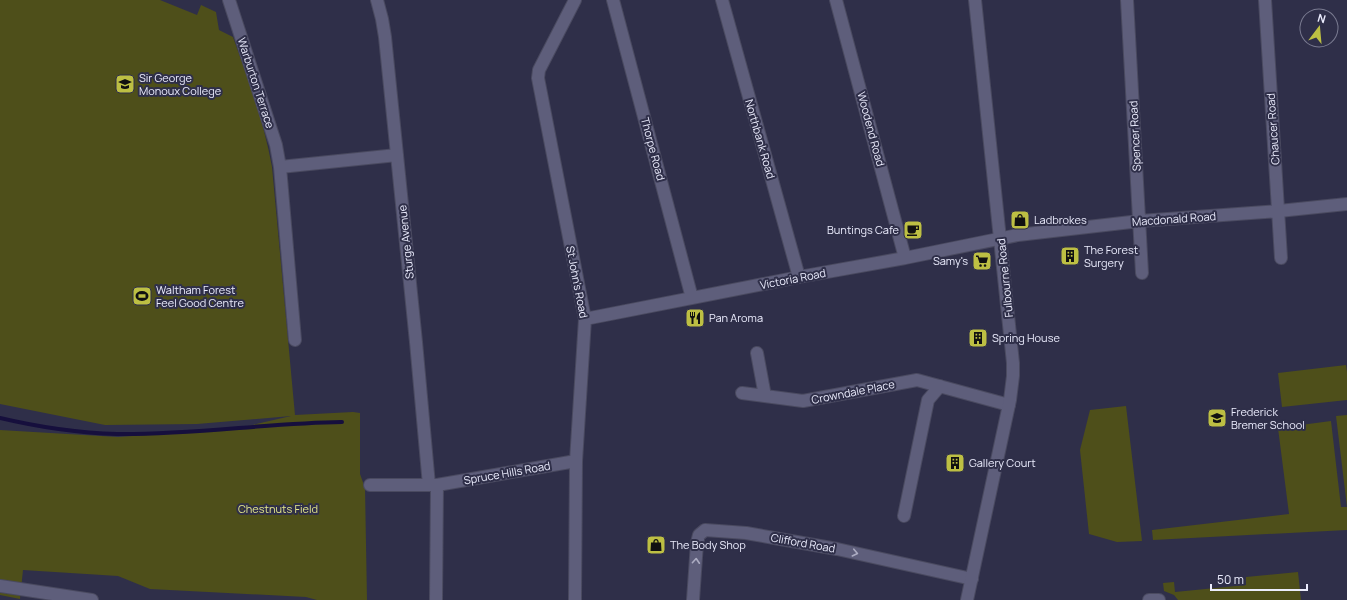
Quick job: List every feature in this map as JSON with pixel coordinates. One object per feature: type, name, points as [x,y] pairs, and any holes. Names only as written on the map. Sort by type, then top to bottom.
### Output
[{"type":"street","name":"Warburton Terrace","points":[[229,0],[276,145],[280,168],[295,340]]},
{"type":"street","name":"Sturge Avenue","points":[[377,0],[385,37],[416,342],[433,485]]},
{"type":"street","name":"St John's Road","points":[[575,0],[539,70],[538,78],[585,319],[576,461],[575,600]]},
{"type":"street","name":"Thorpe Road","points":[[613,0],[692,298]]},
{"type":"street","name":"Northbank Road","points":[[722,0],[799,277]]},
{"type":"street","name":"Woodend Road","points":[[836,0],[906,258]]},
{"type":"street","name":"Fulbourne Road","points":[[967,600],[1009,405],[1013,376],[1001,239],[975,0]]},
{"type":"street","name":"Spencer Road","points":[[1127,0],[1142,273]]},
{"type":"street","name":"Chaucer Road","points":[[1265,0],[1281,258]]},
{"type":"street","points":[[280,168],[397,155]]},
{"type":"street","name":"Macdonald Road","points":[[1001,239],[1018,235],[1140,221],[1278,211],[1347,204]]},
{"type":"street","name":"Victoria Road","points":[[585,319],[1001,239]]},
{"type":"street","points":[[757,353],[765,396]]},
{"type":"street","name":"Crowndale Place","points":[[742,393],[803,401],[916,380],[1009,405]]},
{"type":"street","points":[[904,516],[928,400],[940,386]]},
{"type":"street","name":"Spruce Hills Road","points":[[370,485],[433,485],[576,461]]},
{"type":"street","points":[[433,485],[436,600]]},
{"type":"street","name":"Clifford Road","points":[[693,600],[697,544],[699,535],[705,530],[746,533],[832,548],[972,579]]},
{"type":"street","points":[[0,586],[14,594],[92,600]]},
{"type":"street","points":[[1149,600],[1159,600]]},
{"type":"green space","name":"Chestnuts Field","points":[[0,0],[160,0],[197,15],[201,5],[216,12],[219,30],[233,37],[260,117],[272,167],[295,415],[353,412],[360,413],[360,474],[365,488],[367,600],[317,600],[306,597],[150,589],[118,576],[23,570],[20,599],[0,595],[0,430],[118,437],[235,429],[291,416],[197,424],[105,425],[0,404]]},
{"type":"green space","points":[[1346,365],[1347,400],[1282,407],[1278,373]]},
{"type":"green space","points":[[1126,406],[1142,541],[1117,542],[1089,534],[1080,450],[1090,410]]},
{"type":"green space","points":[[1347,415],[1347,507],[1336,416]]},
{"type":"green space","points":[[1331,421],[1341,507],[1347,507],[1347,530],[1153,540],[1152,530],[1289,514],[1278,428]]},
{"type":"green space","points":[[1298,572],[1301,600],[1178,600],[1174,595],[1164,591],[1163,583],[1174,582],[1175,592],[1246,585],[1246,577]]},
{"type":"waterway","points":[[0,418],[58,429],[117,434],[173,433],[286,424],[342,422]]},
{"type":"place","name":"Sir George Monoux College","points":[[125,84]]},
{"type":"place","name":"Ladbrokes","points":[[1020,220]]},
{"type":"place","name":"Buntings Cafe","points":[[913,230]]},
{"type":"place","name":"The Forest Surgery","points":[[1070,256]]},
{"type":"place","name":"Samy's","points":[[982,261]]},
{"type":"place","name":"Waltham Forest Feel Good Centre","points":[[142,296]]},
{"type":"place","name":"Pan Aroma","points":[[695,318]]},
{"type":"place","name":"Spring House","points":[[978,338]]},
{"type":"place","name":"Frederick Bremer School","points":[[1217,418]]},
{"type":"place","name":"Gallery Court","points":[[955,463]]},
{"type":"place","name":"The Body Shop","points":[[656,545]]}]
